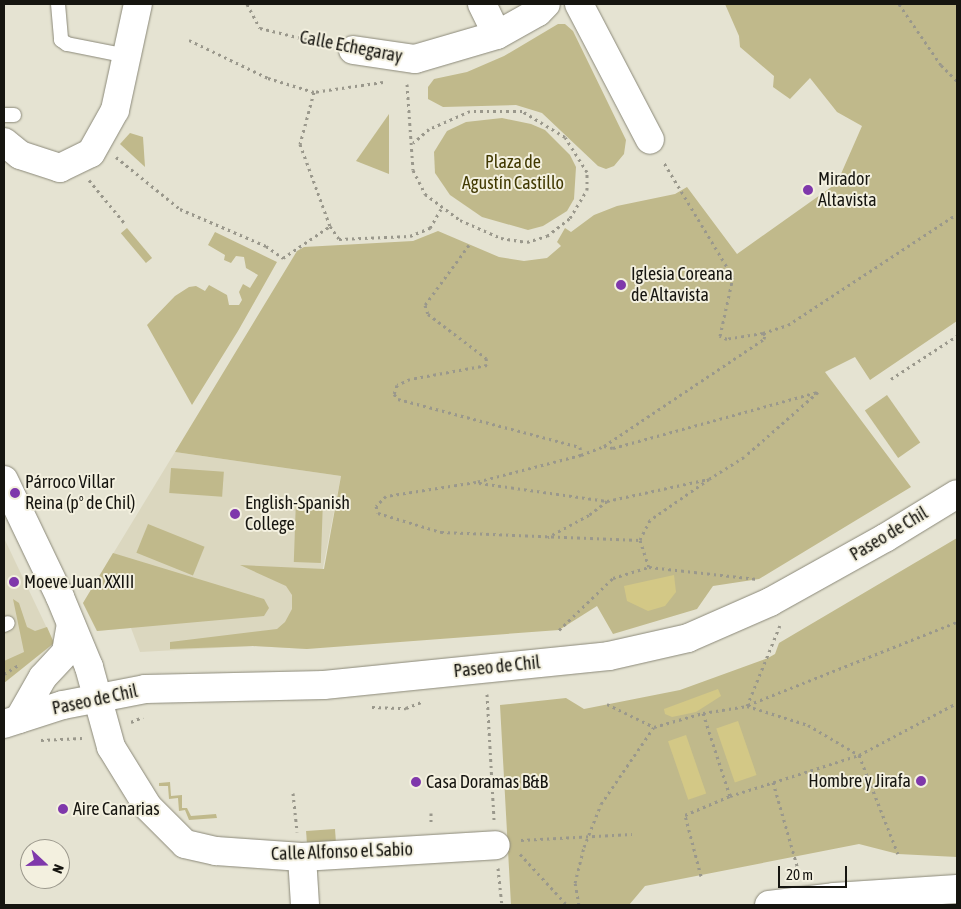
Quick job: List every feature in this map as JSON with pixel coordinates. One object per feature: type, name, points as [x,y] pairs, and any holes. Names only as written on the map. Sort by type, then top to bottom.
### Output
[{"type":"street","points":[[4,142],[20,155],[60,168],[91,153],[115,110],[138,4]]},
{"type":"street","points":[[482,4],[497,35]]},
{"type":"street","name":"Calle Echegaray","points":[[353,50],[415,59],[497,35],[538,12],[546,4]]},
{"type":"street","points":[[579,4],[650,140]]},
{"type":"street","name":"Calle Alfonso el Sabio","points":[[4,480],[71,624],[88,667],[110,747],[148,807],[184,844],[216,850],[300,846],[509,844]]},
{"type":"street","name":"Paseo de Chil","points":[[11,722],[95,697],[145,689],[324,685],[609,656],[688,638],[770,602],[957,494]]},
{"type":"street","points":[[11,722],[43,677],[66,652],[71,624]]},
{"type":"street","points":[[300,846],[305,905]]},
{"type":"street","points":[[769,905],[956,888]]},
{"type":"lane","points":[[58,4],[61,40],[67,44],[127,56]]},
{"type":"path","name":"Calle Echegaray","points":[[247,4],[260,28],[353,50]]},
{"type":"path","points":[[899,4],[941,65],[957,81]]},
{"type":"path","points":[[188,40],[260,75],[314,92],[388,81]]},
{"type":"path","points":[[414,143],[429,129],[470,111],[522,111],[565,137],[586,172],[587,190],[580,206],[547,236],[527,242],[501,238],[472,226],[441,209],[425,194],[413,170],[414,143],[406,78],[415,59]]},
{"type":"path","points":[[314,92],[300,144],[330,226],[339,239],[410,236],[430,228],[441,209]]},
{"type":"path","points":[[650,140],[733,277],[720,336],[727,339],[763,333],[788,325],[957,214]]},
{"type":"path","points":[[97,142],[180,209],[266,246],[283,258],[330,226]]},
{"type":"path","points":[[84,174],[126,225]]},
{"type":"path","points":[[469,245],[425,305],[428,314],[486,358],[487,365],[410,379],[397,385],[394,394],[398,399],[580,447],[581,455]]},
{"type":"path","points":[[640,540],[546,538],[441,532],[378,513],[376,506],[386,496],[476,482],[581,455],[604,446],[764,340],[763,333]]},
{"type":"path","points":[[891,379],[957,336]]},
{"type":"path","points":[[604,446],[613,448],[818,392],[744,457],[650,520],[640,540],[650,567]]},
{"type":"path","points":[[476,482],[607,501],[709,480]]},
{"type":"path","points":[[546,538],[589,515],[607,501]]},
{"type":"path","points":[[559,630],[613,578],[650,567],[759,579],[770,602]]},
{"type":"path","points":[[579,905],[576,883],[588,836],[601,804],[654,728],[703,713],[747,706],[957,622]]},
{"type":"path","points":[[747,706],[768,658]]},
{"type":"path","points":[[486,668],[509,844],[502,905]]},
{"type":"path","points":[[701,876],[685,815],[730,796],[859,755],[957,702]]},
{"type":"path","points":[[607,704],[654,728]]},
{"type":"path","points":[[747,706],[808,725],[840,741],[859,755],[898,854]]},
{"type":"path","points":[[703,713],[730,796]]},
{"type":"path","points":[[773,782],[796,856],[804,901]]},
{"type":"path","points":[[294,793],[300,846]]},
{"type":"path","points":[[509,844],[588,836],[632,834]]},
{"type":"path","points":[[509,844],[568,905]]},
{"type":"shaded area","name":"English-Spanish College","points":[[175,452],[341,476],[307,649],[253,646],[140,652],[131,628],[97,631],[83,603]]},
{"type":"shaded area","name":"Moeve Juan XXIII","points":[[4,538],[54,643],[4,683]]},
{"type":"shaded area","points":[[674,575],[676,592],[665,606],[648,611],[627,601],[624,586]]},
{"type":"shaded area","points":[[718,689],[721,696],[696,712],[672,717],[665,714],[664,709]]},
{"type":"shaded area","points":[[738,721],[757,775],[735,782],[716,728]]},
{"type":"shaded area","points":[[686,735],[706,794],[688,800],[668,741]]},
{"type":"green space","points":[[725,4],[957,4],[957,321],[870,380],[855,357],[825,372],[911,487],[759,579],[713,586],[697,609],[613,634],[597,606],[559,630],[307,649],[253,646],[170,649],[170,642],[277,629],[285,622],[292,609],[292,595],[286,586],[240,565],[324,569],[341,476],[175,452],[297,251],[304,247],[413,241],[438,231],[499,257],[524,261],[547,258],[561,246],[557,242],[565,228],[571,232],[594,215],[617,206],[675,194],[687,187],[737,254],[837,183],[862,126],[837,112],[810,78],[790,99],[773,87],[774,76],[740,47],[739,36]]},
{"type":"green space","points":[[558,24],[565,24],[573,31],[626,140],[624,154],[614,166],[606,169],[598,166],[542,113],[516,105],[443,107],[428,99],[428,87],[434,79],[467,72],[504,56]]},
{"type":"green space","points":[[389,114],[389,174],[356,161]]},
{"type":"green space","name":"Plaza de Agustín Castillo","points":[[502,118],[531,124],[545,130],[570,155],[576,167],[574,199],[567,211],[543,226],[528,230],[482,217],[450,195],[435,173],[434,152],[447,131],[466,122]]},
{"type":"green space","points":[[130,133],[143,137],[145,167],[120,144]]},
{"type":"green space","points":[[127,228],[152,258],[146,263],[121,233]]},
{"type":"green space","points":[[215,232],[277,262],[238,331],[192,405],[147,325],[175,296],[189,287],[196,286],[205,291],[209,285],[227,295],[229,305],[239,305],[242,300],[239,292],[243,284],[250,288],[258,275],[246,268],[244,257],[236,256],[231,263],[224,260],[225,255],[208,245]]},
{"type":"green space","points":[[887,395],[920,443],[898,458],[865,410]]},
{"type":"green space","points":[[171,468],[224,472],[222,497],[169,493]]},
{"type":"green space","points":[[296,499],[323,500],[321,563],[294,562]]},
{"type":"green space","points":[[148,524],[205,547],[193,576],[136,553]]},
{"type":"green space","points":[[957,538],[957,857],[898,854],[859,844],[645,886],[629,905],[511,905],[500,705],[566,698],[584,709],[680,690],[768,658],[775,654],[779,643]]},
{"type":"green space","points":[[113,553],[264,599],[269,608],[264,616],[97,631],[83,603]]},
{"type":"green space","points":[[13,599],[19,603],[27,627],[35,631],[47,627],[54,643],[4,683],[4,661],[24,652]]},
{"type":"green space","points":[[170,782],[171,796],[182,795],[182,808],[187,808],[191,816],[216,814],[217,818],[189,820],[185,810],[179,811],[178,798],[169,799],[168,786],[159,786],[159,783]]},
{"type":"green space","points":[[335,829],[336,844],[307,846],[306,831]]},
{"type":"place","name":"Mirador Altavista","points":[[808,190]]},
{"type":"place","name":"Iglesia Coreana de Altavista","points":[[621,285]]},
{"type":"place","name":"Párroco Villar Reina (pº de Chil)","points":[[15,493]]},
{"type":"place","name":"English-Spanish College","points":[[235,514]]},
{"type":"place","name":"Moeve Juan XXIII","points":[[14,582]]},
{"type":"place","name":"Hombre y Jirafa","points":[[921,781]]},
{"type":"place","name":"Casa Doramas B&B","points":[[416,782]]},
{"type":"place","name":"Aire Canarias","points":[[63,809]]}]
